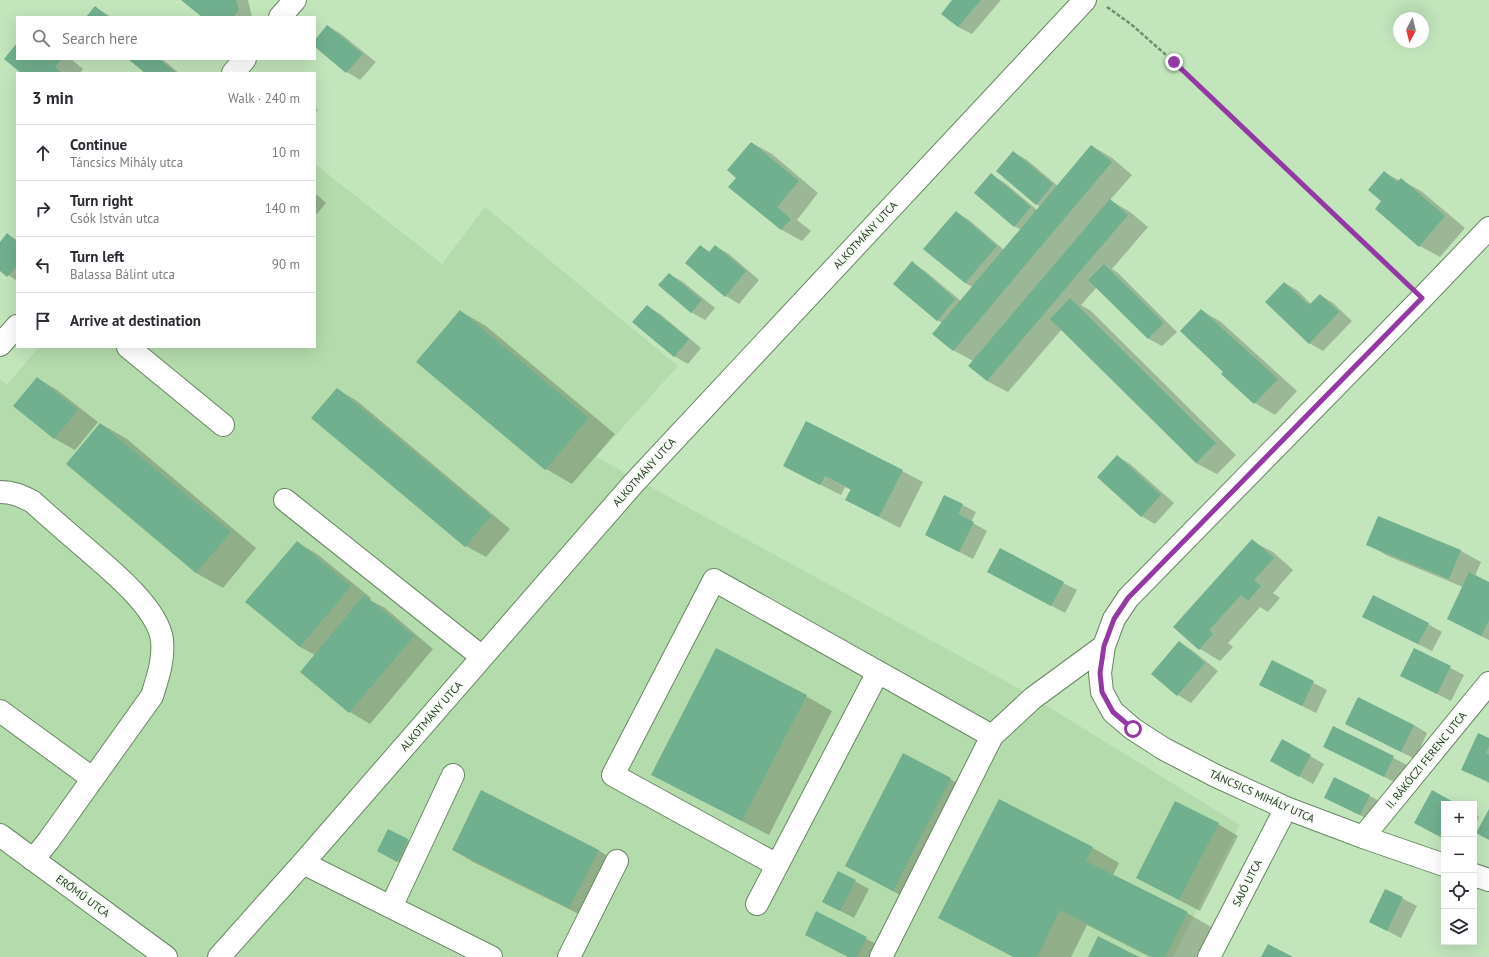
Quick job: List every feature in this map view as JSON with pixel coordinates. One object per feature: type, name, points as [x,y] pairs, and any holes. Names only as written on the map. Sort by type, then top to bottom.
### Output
[{"type":"street","points":[[281,16],[295,0]]},
{"type":"street","name":"ALKOTMÁNY UTCA","points":[[218,957],[303,863],[638,478],[1094,2]]},
{"type":"street","points":[[234,72],[244,60]]},
{"type":"street","points":[[881,957],[992,736],[1033,698],[1104,646],[1114,619],[1128,598],[1489,228]]},
{"type":"street","points":[[0,345],[16,327]]},
{"type":"street","points":[[129,348],[223,425]]},
{"type":"street","points":[[0,492],[9,492],[32,502],[123,581],[146,607],[157,624],[162,638],[160,671],[152,696],[49,840],[33,860]]},
{"type":"street","points":[[285,500],[482,657]]},
{"type":"street","points":[[777,865],[614,775],[714,580],[992,736]]},
{"type":"street","name":"TÁNCSICS MIHÁLY UTCA","points":[[1104,646],[1100,673],[1102,692],[1113,712],[1133,729],[1164,750],[1286,808],[1441,864]]},
{"type":"street","points":[[757,904],[878,672]]},
{"type":"street","name":"II. RÁKÓCZI FERENC UTCA","points":[[1363,837],[1489,683]]},
{"type":"street","points":[[0,710],[92,778]]},
{"type":"street","points":[[391,907],[453,775]]},
{"type":"street","name":"SAJÓ UTCA","points":[[1209,957],[1286,808]]},
{"type":"street","name":"ERŐMŰ UTCA","points":[[0,835],[166,957]]},
{"type":"street","points":[[569,957],[617,861]]},
{"type":"street","points":[[303,863],[491,957]]},
{"type":"street","points":[[1477,876],[1489,880]]},
{"type":"path","points":[[1094,2],[1132,25],[1174,62],[1422,298]]},
{"type":"shaded area","points":[[316,165],[442,264],[485,207],[678,366],[596,457],[1018,688],[1240,825],[1173,957],[0,957],[0,379],[7,385],[38,348],[316,348]]},
{"type":"building","points":[[181,0],[236,0],[239,10],[234,16],[201,16]]},
{"type":"building","points":[[952,0],[981,0],[958,27],[941,14]]},
{"type":"building","points":[[95,6],[107,16],[87,16]]},
{"type":"building","points":[[327,25],[363,54],[346,73],[316,48],[316,39]]},
{"type":"building","points":[[16,44],[16,60],[61,60],[55,67],[61,72],[20,72],[4,59]]},
{"type":"building","points":[[129,60],[160,60],[175,72],[144,72]]},
{"type":"building","points":[[751,142],[799,181],[777,207],[791,219],[781,230],[728,187],[736,178],[727,170]]},
{"type":"building","points":[[1091,145],[1112,162],[953,351],[932,334]]},
{"type":"building","points":[[1013,151],[1053,184],[1036,205],[996,171]]},
{"type":"building","points":[[1384,171],[1397,182],[1401,178],[1445,216],[1419,247],[1375,209],[1381,201],[1368,190]]},
{"type":"building","points":[[991,173],[1031,207],[1014,227],[974,193]]},
{"type":"building","points":[[1110,199],[1128,215],[987,381],[968,366]]},
{"type":"building","points":[[956,211],[997,246],[965,283],[923,249]]},
{"type":"building","points":[[7,233],[16,241],[16,267],[7,277],[0,271],[0,242]]},
{"type":"building","points":[[700,245],[709,252],[715,245],[746,271],[725,297],[685,263]]},
{"type":"building","points":[[912,261],[955,299],[937,321],[893,284]]},
{"type":"building","points":[[1104,264],[1164,323],[1148,339],[1088,280]]},
{"type":"building","points":[[669,273],[702,300],[691,313],[658,285]]},
{"type":"building","points":[[1284,282],[1309,305],[1320,294],[1339,312],[1309,344],[1265,302]]},
{"type":"building","points":[[1070,298],[1216,443],[1196,463],[1050,319]]},
{"type":"building","points":[[647,305],[689,339],[674,357],[632,322]]},
{"type":"building","points":[[1201,309],[1278,379],[1254,404],[1221,374],[1223,372],[1180,331]]},
{"type":"building","points":[[460,310],[589,418],[545,470],[416,362]]},
{"type":"building","points":[[37,377],[78,410],[54,439],[13,406]]},
{"type":"building","points":[[337,388],[491,516],[465,547],[311,418]]},
{"type":"building","points":[[806,421],[903,470],[879,517],[845,500],[851,489],[825,476],[820,485],[783,466]]},
{"type":"building","points":[[100,423],[231,532],[196,573],[66,464]]},
{"type":"building","points":[[1117,455],[1161,495],[1141,517],[1097,477]]},
{"type":"building","points":[[944,495],[963,504],[958,514],[974,522],[959,552],[925,535]]},
{"type":"building","points":[[1378,516],[1461,550],[1449,579],[1366,545]]},
{"type":"building","points":[[1252,539],[1274,558],[1254,580],[1261,586],[1248,601],[1241,595],[1209,630],[1213,634],[1199,650],[1173,627]]},
{"type":"building","points":[[297,541],[351,586],[300,647],[245,602]]},
{"type":"building","points":[[1000,548],[1064,582],[1051,606],[987,572]]},
{"type":"building","points":[[1469,572],[1489,582],[1489,620],[1481,636],[1447,619]]},
{"type":"building","points":[[364,595],[414,636],[349,713],[300,672]]},
{"type":"building","points":[[1373,595],[1429,623],[1418,644],[1362,617]]},
{"type":"building","points":[[1179,641],[1205,663],[1177,696],[1151,674]]},
{"type":"building","points":[[716,648],[807,695],[742,821],[651,775]]},
{"type":"building","points":[[1414,648],[1451,666],[1437,694],[1400,676]]},
{"type":"building","points":[[1272,660],[1314,681],[1302,706],[1259,685]]},
{"type":"building","points":[[1358,697],[1414,725],[1401,752],[1345,724]]},
{"type":"building","points":[[1333,726],[1394,756],[1384,777],[1323,747]]},
{"type":"building","points":[[1478,733],[1489,738],[1489,746],[1486,753],[1489,755],[1489,782],[1461,770]]},
{"type":"building","points":[[1282,739],[1311,755],[1299,777],[1270,761]]},
{"type":"building","points":[[903,753],[951,778],[893,891],[845,866]]},
{"type":"building","points":[[1334,777],[1370,795],[1360,815],[1324,798]]},
{"type":"building","points":[[481,790],[599,850],[569,908],[452,850]]},
{"type":"building","points":[[1432,790],[1452,801],[1441,801],[1441,837],[1414,823]]},
{"type":"building","points":[[999,799],[1093,847],[1086,861],[1188,912],[1165,957],[1152,957],[1060,910],[1037,957],[1014,957],[938,918]]},
{"type":"building","points":[[1175,801],[1219,823],[1179,900],[1136,878]]},
{"type":"building","points":[[1489,809],[1489,840],[1477,834]]},
{"type":"building","points":[[388,829],[408,839],[397,862],[377,851]]},
{"type":"building","points":[[838,871],[856,880],[840,911],[822,902]]},
{"type":"building","points":[[1385,889],[1403,897],[1387,931],[1369,922]]},
{"type":"building","points":[[816,911],[867,937],[857,957],[848,957],[805,935]]},
{"type":"building","points":[[1098,936],[1139,957],[1088,957]]},
{"type":"building","points":[[1268,944],[1293,957],[1261,957]]},
{"type":"route","points":[[1133,729],[1113,712],[1102,692],[1100,673],[1104,646],[1114,619],[1128,598],[1422,298],[1174,62]]}]
